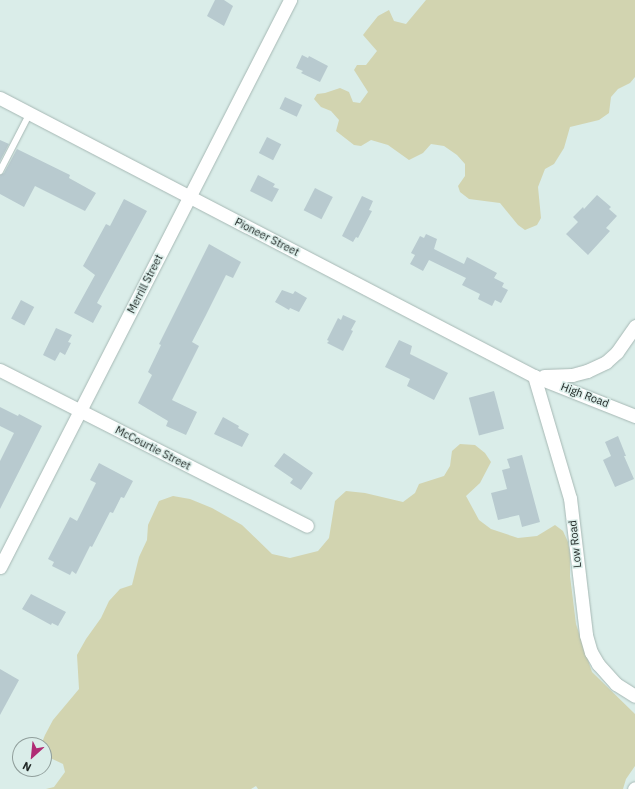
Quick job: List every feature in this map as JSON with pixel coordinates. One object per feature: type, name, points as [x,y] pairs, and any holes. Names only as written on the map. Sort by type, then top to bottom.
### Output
[{"type":"street","name":"Merrill Street","points":[[0,568],[81,412],[290,0]]},
{"type":"street","name":"Pioneer Street","points":[[0,98],[534,376]]},
{"type":"street","points":[[534,376],[556,377],[572,375],[587,371],[606,362],[617,352],[635,326]]},
{"type":"street","name":"McCourtie Street","points":[[0,370],[307,526]]},
{"type":"street","name":"High Road","points":[[534,376],[635,416]]},
{"type":"street","name":"Low Road","points":[[534,376],[570,498],[583,617],[588,641],[594,658],[606,674],[628,693],[635,696]]},
{"type":"lane","points":[[0,171],[30,113]]},
{"type":"green space","points":[[426,0],[635,0],[635,77],[630,83],[618,89],[611,97],[609,113],[599,120],[570,127],[564,148],[554,164],[545,169],[538,187],[541,218],[537,225],[525,230],[518,225],[500,203],[469,199],[460,192],[458,186],[465,176],[465,164],[457,155],[444,146],[431,144],[423,153],[409,160],[388,145],[371,140],[361,146],[354,145],[336,131],[339,120],[331,111],[321,107],[314,99],[317,94],[340,88],[349,92],[353,102],[360,103],[368,92],[354,70],[357,65],[366,65],[377,51],[363,35],[378,16],[389,10],[394,21],[406,24]]},
{"type":"green space","points":[[460,444],[475,445],[485,453],[491,462],[480,483],[466,496],[479,520],[491,529],[518,538],[537,536],[555,525],[563,531],[568,542],[570,553],[570,576],[576,624],[592,672],[635,714],[635,766],[626,779],[623,789],[258,789],[256,786],[251,789],[46,789],[54,787],[65,772],[63,764],[52,759],[52,737],[44,737],[53,720],[79,689],[77,655],[86,639],[101,618],[109,601],[120,589],[132,585],[139,557],[147,540],[148,525],[159,501],[173,496],[190,499],[212,508],[242,525],[272,554],[290,558],[318,551],[329,538],[335,501],[346,491],[365,493],[403,502],[415,493],[419,484],[444,476],[450,466],[452,451]]},
{"type":"building","points":[[215,0],[224,0],[233,6],[224,26],[207,16]]},
{"type":"building","points":[[302,55],[308,58],[309,56],[328,66],[320,82],[301,73],[303,71],[296,68]]},
{"type":"building","points":[[285,97],[302,105],[297,117],[280,109]]},
{"type":"building","points":[[267,137],[281,144],[273,160],[259,153]]},
{"type":"building","points":[[0,140],[9,144],[0,161]]},
{"type":"building","points":[[17,149],[70,175],[69,178],[96,193],[85,211],[35,186],[24,207],[0,194],[0,175],[4,173]]},
{"type":"building","points":[[258,175],[275,184],[273,187],[279,189],[272,202],[250,191]]},
{"type":"building","points":[[315,188],[333,197],[321,219],[304,210]]},
{"type":"building","points":[[597,195],[611,207],[609,209],[617,216],[606,228],[610,231],[588,255],[566,234],[578,222],[573,217],[583,207],[584,209]]},
{"type":"building","points":[[362,196],[373,201],[369,210],[372,211],[358,238],[356,237],[353,242],[342,236]]},
{"type":"building","points":[[124,199],[147,211],[97,303],[102,306],[93,323],[74,313],[95,275],[83,266],[106,224],[110,226]]},
{"type":"building","points":[[426,234],[437,239],[434,249],[464,264],[467,257],[497,273],[494,278],[504,283],[502,287],[508,290],[501,303],[495,300],[492,306],[478,299],[480,294],[462,285],[466,278],[429,260],[423,271],[410,264],[415,255],[411,253],[420,236],[424,238]]},
{"type":"building","points":[[209,244],[241,262],[233,278],[226,275],[192,342],[199,346],[172,400],[197,412],[186,435],[166,426],[168,421],[138,403],[152,375],[148,372],[161,345],[159,344]]},
{"type":"building","points":[[282,290],[293,294],[295,291],[307,298],[299,312],[290,308],[289,310],[275,302]]},
{"type":"building","points":[[21,300],[34,307],[24,326],[11,319]]},
{"type":"building","points":[[343,315],[356,321],[351,330],[353,331],[343,351],[327,343],[329,341],[327,340],[338,318],[341,320]]},
{"type":"building","points":[[56,328],[72,335],[68,342],[71,343],[65,355],[60,352],[55,361],[43,355]]},
{"type":"building","points":[[399,340],[412,346],[410,354],[448,373],[434,400],[407,386],[410,379],[385,367]]},
{"type":"building","points":[[494,391],[504,429],[479,435],[469,398]]},
{"type":"building","points":[[0,407],[18,416],[19,414],[42,426],[0,509],[0,461],[14,433],[0,426]]},
{"type":"building","points":[[223,417],[239,426],[238,428],[249,434],[242,447],[214,434]]},
{"type":"building","points":[[618,436],[626,456],[624,456],[634,479],[615,487],[603,460],[611,456],[605,442]]},
{"type":"building","points":[[284,453],[313,473],[301,490],[290,483],[293,479],[274,466]]},
{"type":"building","points":[[522,455],[540,522],[522,527],[519,515],[498,520],[491,493],[507,489],[502,470],[510,468],[507,459]]},
{"type":"building","points":[[99,463],[133,481],[124,498],[121,497],[113,513],[110,512],[76,574],[72,571],[70,575],[52,566],[54,562],[48,559],[70,517],[77,521],[96,483],[90,480]]},
{"type":"building","points":[[31,594],[66,612],[58,626],[52,623],[51,625],[22,609]]},
{"type":"building","points":[[0,669],[19,680],[0,715]]}]
